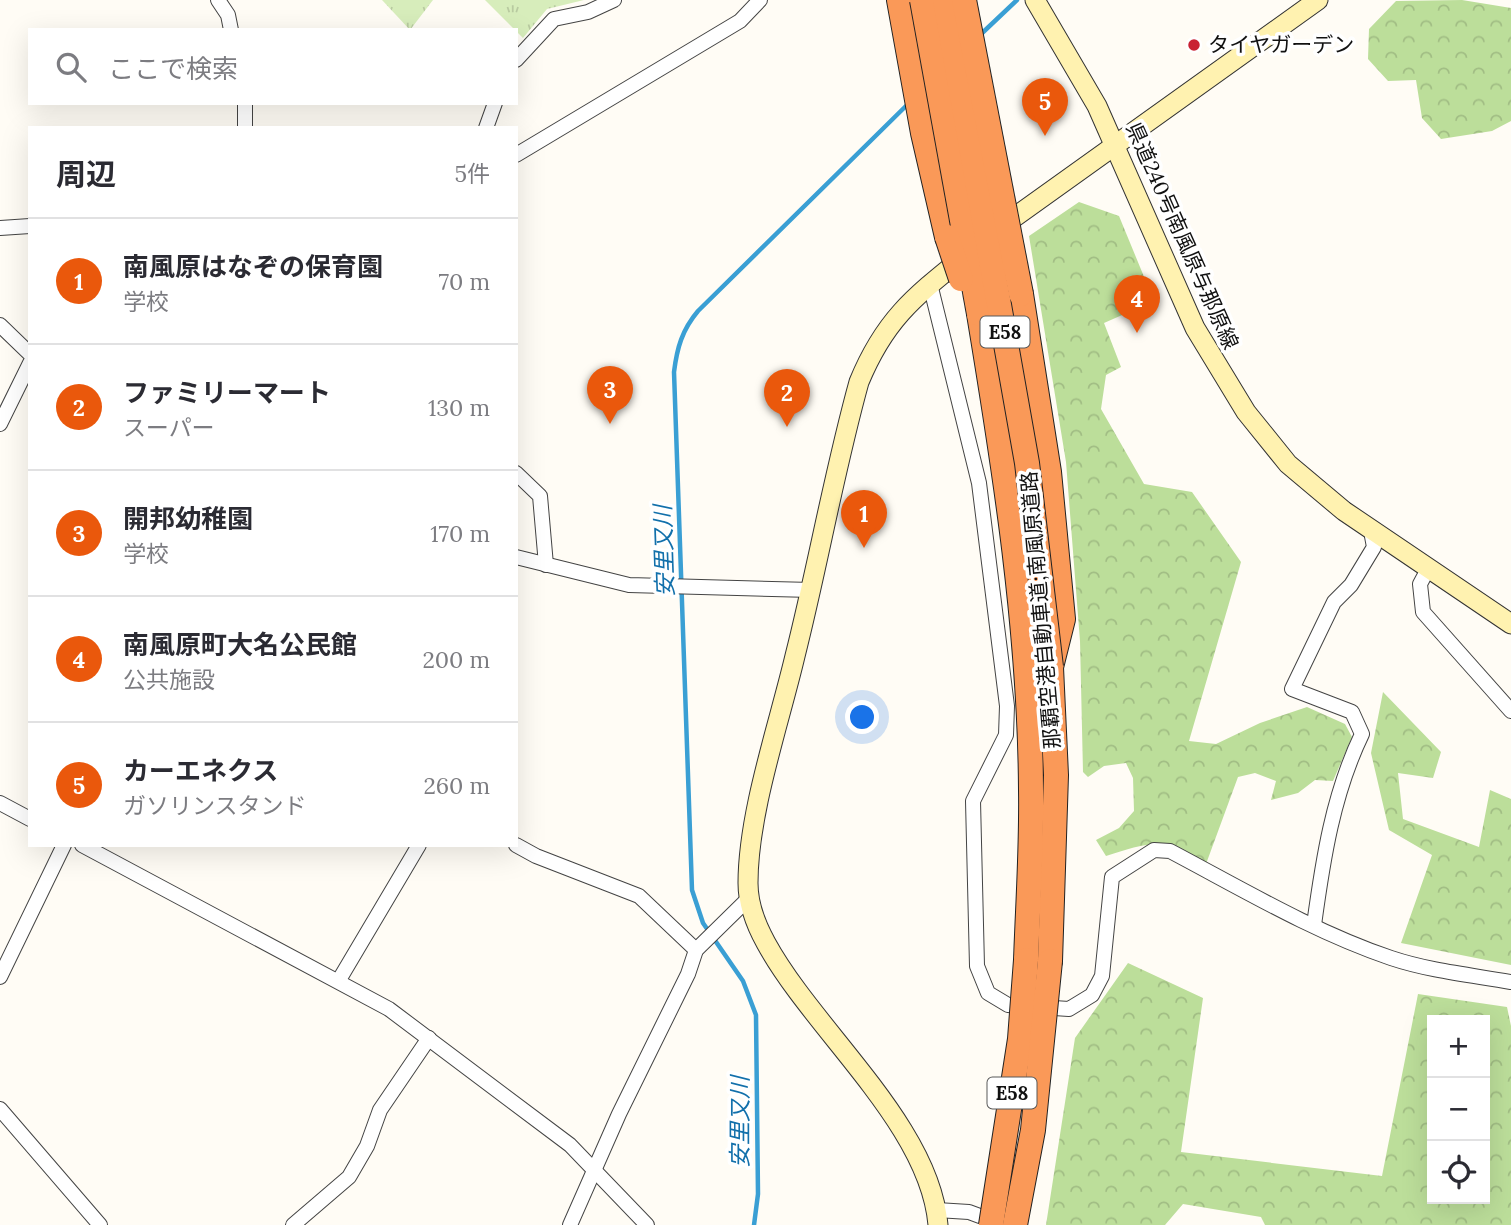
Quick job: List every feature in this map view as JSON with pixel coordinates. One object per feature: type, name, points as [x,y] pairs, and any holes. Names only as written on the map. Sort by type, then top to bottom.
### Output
[{"type":"highway","points":[[899,0],[937,201],[957,272],[979,314]]},
{"type":"highway","name":"那覇空港自動車道;南風原道路","points":[[922,0],[1004,467],[1021,606],[1038,961],[1020,1039],[991,1225]]},
{"type":"highway","name":"那覇空港自動車道;南風原道路","points":[[945,0],[1027,463],[1051,667],[1056,775],[1038,961],[1033,1130],[1015,1225]]},
{"type":"highway","points":[[964,0],[1021,294],[1049,472],[1063,619],[1051,667]]},
{"type":"street","points":[[218,0],[228,15],[231,28]]},
{"type":"street","points":[[518,58],[554,19],[588,12],[614,0]]},
{"type":"street","points":[[518,154],[740,21],[760,0]]},
{"type":"street","name":"県道240号南風原与那原線","points":[[1035,0],[1081,74],[1116,145],[1195,328],[1238,401],[1288,464],[1427,571],[1511,624]]},
{"type":"street","points":[[1004,1225],[969,1212],[937,1217],[929,1182],[895,1120],[790,980],[767,944],[749,898],[749,865],[761,795],[812,590],[859,383],[880,337],[894,318],[930,284],[1018,212],[1318,0]]},
{"type":"street","points":[[245,105],[245,126]]},
{"type":"street","points":[[487,126],[494,105]]},
{"type":"street","points":[[0,228],[28,226]]},
{"type":"street","points":[[930,284],[979,483],[1007,706],[1006,735],[973,801],[977,966],[988,993],[1008,1005],[1069,1009],[1092,995],[1102,976],[1112,877],[1154,850],[1170,851],[1314,925],[1391,957],[1439,971],[1511,982]]},
{"type":"street","points":[[0,325],[28,352]]},
{"type":"street","points":[[0,424],[28,367]]},
{"type":"street","points":[[518,475],[540,495],[546,565]]},
{"type":"street","points":[[1314,925],[1336,803],[1349,761],[1362,734],[1352,712],[1292,689],[1334,602],[1351,585],[1374,547],[1371,530]]},
{"type":"street","points":[[518,558],[629,585],[812,590]]},
{"type":"street","points":[[1427,571],[1420,584],[1423,612],[1511,711]]},
{"type":"street","points":[[0,803],[28,818]]},
{"type":"street","points":[[518,846],[536,856],[639,896],[696,950]]},
{"type":"street","points":[[0,977],[63,847]]},
{"type":"street","points":[[86,847],[389,1009],[570,1145],[647,1225]]},
{"type":"street","points":[[339,980],[418,847]]},
{"type":"street","points":[[570,1225],[688,974],[696,950],[749,898]]},
{"type":"street","points":[[293,1225],[349,1177],[367,1146],[380,1110],[429,1038]]},
{"type":"street","points":[[0,1109],[100,1225]]},
{"type":"green space","points":[[382,0],[433,0],[412,28],[408,28]]},
{"type":"green space","points":[[485,0],[584,0],[547,9],[523,38],[518,33],[518,28],[513,28]]},
{"type":"green space","points":[[1462,0],[1511,8],[1511,121],[1492,131],[1441,139],[1422,118],[1416,80],[1388,81],[1368,59],[1369,29],[1396,1]]},
{"type":"green space","points":[[1079,202],[1119,216],[1154,301],[1104,323],[1121,367],[1106,375],[1101,409],[1144,484],[1192,492],[1241,562],[1189,741],[1216,744],[1260,723],[1307,707],[1345,724],[1352,737],[1333,781],[1315,780],[1298,793],[1271,800],[1276,781],[1255,773],[1238,777],[1206,864],[1178,850],[1157,845],[1135,847],[1106,856],[1096,840],[1119,828],[1134,811],[1133,778],[1126,763],[1104,766],[1088,777],[1083,772],[1080,641],[1066,462],[1029,236]]},
{"type":"green space","points":[[1383,692],[1441,752],[1433,778],[1398,773],[1403,819],[1479,847],[1490,790],[1511,799],[1511,965],[1401,943],[1432,855],[1389,830],[1371,753]]},
{"type":"green space","points":[[1128,963],[1203,998],[1181,1152],[1382,1176],[1418,994],[1507,1007],[1511,1026],[1511,1225],[1265,1225],[1261,1217],[1183,1204],[1165,1225],[1046,1225],[1075,1038]]},
{"type":"waterway","name":"安里又川","points":[[979,36],[1017,0]]},
{"type":"waterway","name":"安里又川","points":[[754,1225],[758,1194],[756,1015],[743,981],[703,923],[692,890],[674,372],[681,340],[698,311],[909,103]]},
{"type":"place","name":"タイヤガーデン","points":[[1194,45]]},
{"type":"place","name":"カーエネクス","points":[[1045,136]]},
{"type":"place","name":"南風原町大名公民館","points":[[1137,333]]},
{"type":"place","name":"開邦幼稚園","points":[[610,424]]},
{"type":"place","name":"ファミリーマート","points":[[787,427]]},
{"type":"place","name":"南風原はなぞの保育園","points":[[864,548]]}]
